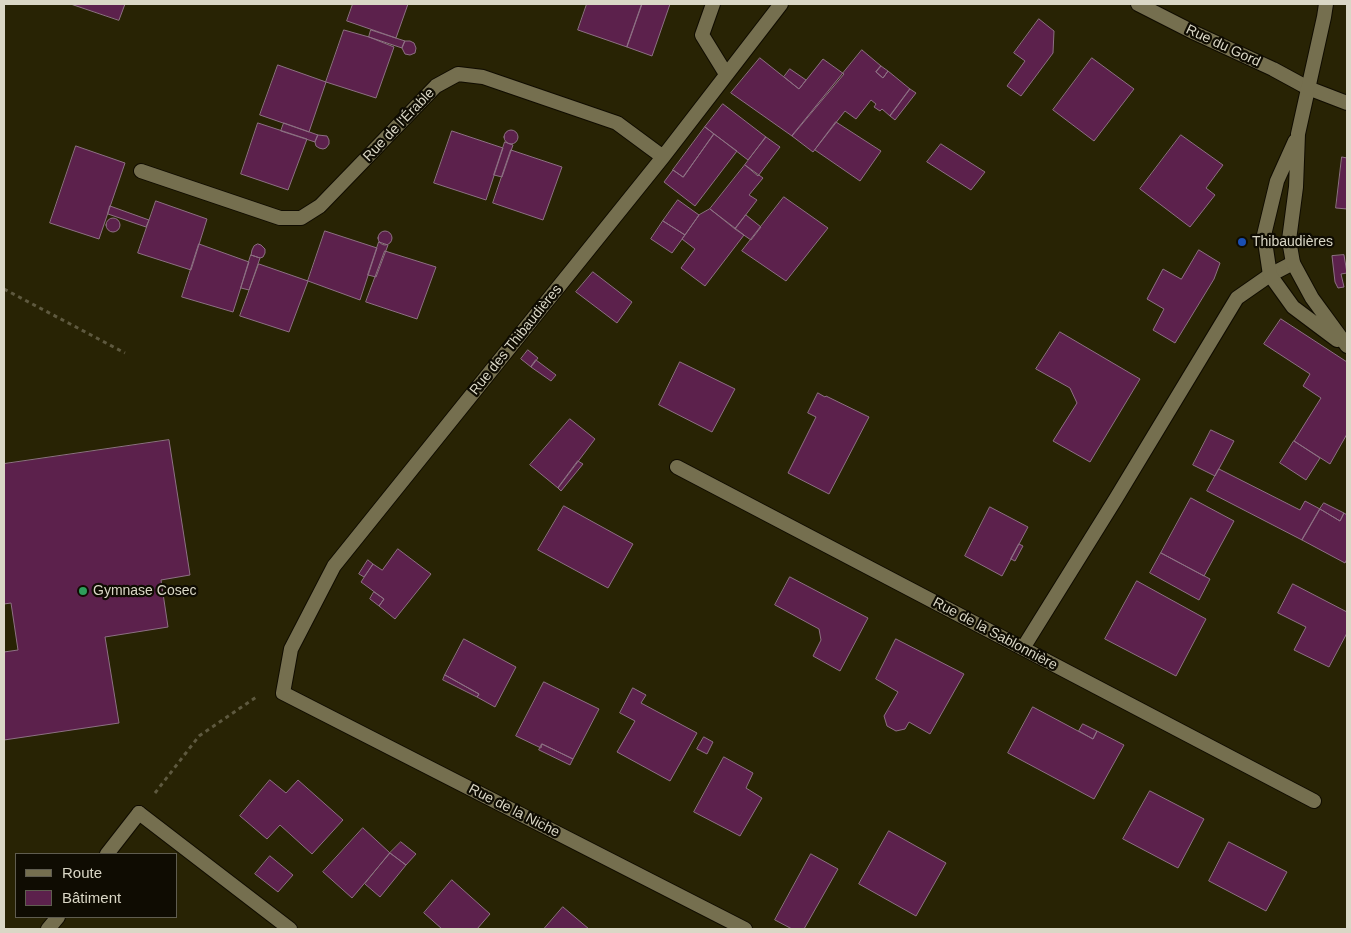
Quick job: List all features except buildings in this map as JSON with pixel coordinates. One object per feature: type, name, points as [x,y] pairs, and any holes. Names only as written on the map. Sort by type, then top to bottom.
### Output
[{"type":"street","points":[[713,4],[702,35],[726,74]]},
{"type":"street","name":"Rue des Thibaudières","points":[[283,693],[291,649],[334,566],[663,157],[781,4]]},
{"type":"street","name":"Rue du Gord","points":[[1138,4],[1273,69],[1308,88],[1347,103]]},
{"type":"street","points":[[1326,4],[1298,134],[1296,187],[1289,240],[1293,263],[1312,298],[1347,346]]},
{"type":"street","name":"Rue de l'Érable","points":[[141,171],[280,218],[300,218],[320,206],[436,86],[458,74],[483,77],[617,123],[663,157]]},
{"type":"street","points":[[1298,134],[1277,181],[1264,234],[1270,275],[1293,306],[1347,346]]},
{"type":"street","points":[[1023,648],[1237,298],[1270,275],[1293,263]]},
{"type":"street","name":"Rue de la Sablonnière","points":[[677,467],[1314,801]]},
{"type":"street","name":"Rue de la Niche","points":[[283,693],[745,929]]},
{"type":"street","points":[[108,853],[139,813],[290,929]]},
{"type":"street","points":[[48,929],[57,918]]},
{"type":"path","points":[[4,289],[125,353]]},
{"type":"path","points":[[139,813],[199,736],[261,694],[283,693]]},
{"type":"place","name":"Thibaudières","points":[[1242,242]]},
{"type":"place","name":"Gymnase Cosec","points":[[83,591]]}]
